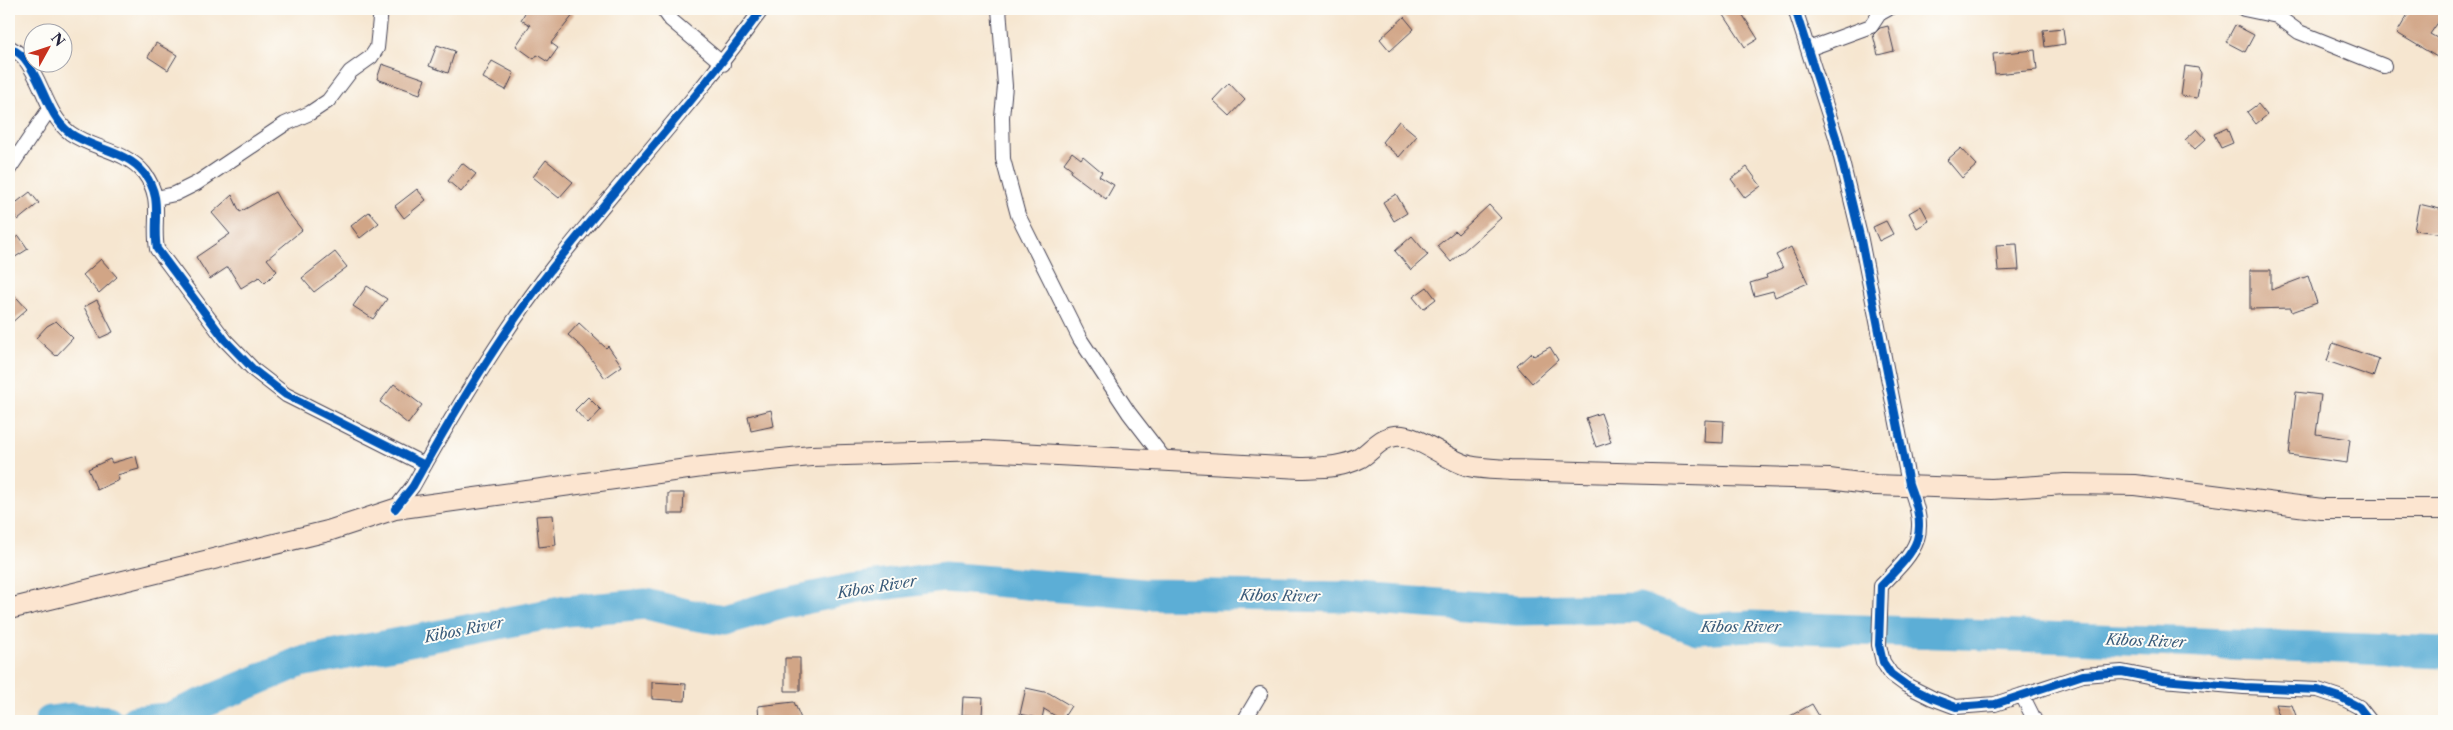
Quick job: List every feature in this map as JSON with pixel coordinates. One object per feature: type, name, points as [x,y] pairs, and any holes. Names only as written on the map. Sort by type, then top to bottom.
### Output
[{"type":"main road","points":[[9,609],[300,538],[395,509],[600,480],[811,456],[984,451],[1300,468],[1341,466],[1361,458],[1377,443],[1395,436],[1414,439],[1442,455],[1469,466],[1510,470],[1819,478],[1875,485],[1909,484],[1992,489],[2064,484],[2134,485],[2322,509],[2444,508]]},
{"type":"street","points":[[156,198],[175,194],[198,183],[285,124],[310,113],[328,101],[350,72],[371,57],[377,48],[381,9]]},
{"type":"street","points":[[663,9],[671,20],[723,64]]},
{"type":"street","points":[[395,509],[413,486],[506,330],[536,290],[723,64],[762,9]]},
{"type":"street","points":[[999,9],[1005,86],[1002,117],[1003,158],[1018,215],[1080,339],[1129,413],[1166,461]]},
{"type":"street","points":[[1795,9],[1836,137],[1861,240],[1909,484],[1920,519],[1919,538],[1899,568],[1881,586],[1879,645],[1883,662],[1891,674],[1932,698],[1956,707],[1995,704],[2083,675],[2122,672],[2172,681],[2244,687],[2318,690],[2342,698],[2359,708],[2370,721]]},
{"type":"street","points":[[1808,49],[1871,26],[1879,14],[1888,9]]},
{"type":"street","points":[[2244,9],[2277,16],[2299,32],[2384,66]]},
{"type":"street","points":[[9,47],[24,57],[50,108],[70,132],[133,163],[144,172],[156,198],[158,217],[154,234],[157,249],[224,340],[286,395],[425,465]]},
{"type":"street","points":[[9,169],[50,108]]},
{"type":"street","points":[[1244,721],[1260,694]]},
{"type":"street","points":[[2022,695],[2036,721]]},
{"type":"building","points":[[527,9],[567,9],[574,14],[551,43],[558,48],[548,62],[537,55],[534,59],[516,46],[530,25],[521,20]]},
{"type":"building","points":[[1720,9],[1739,9],[1758,39],[1745,47]]},
{"type":"building","points":[[2411,9],[2444,9],[2444,14],[2430,34],[2444,42],[2437,57],[2397,33]]},
{"type":"building","points":[[1404,17],[1414,29],[1390,51],[1380,39]]},
{"type":"building","points":[[2235,25],[2254,35],[2245,52],[2226,42]]},
{"type":"building","points":[[1888,26],[1894,51],[1878,55],[1873,35],[1880,28]]},
{"type":"building","points":[[2063,28],[2065,44],[2045,47],[2043,30]]},
{"type":"building","points":[[156,43],[177,55],[168,70],[148,57]]},
{"type":"building","points":[[437,45],[455,51],[448,73],[429,66]]},
{"type":"building","points":[[2035,50],[2037,70],[1995,74],[1993,54]]},
{"type":"building","points":[[492,61],[514,73],[506,90],[483,78]]},
{"type":"building","points":[[382,64],[425,79],[420,94],[377,79]]},
{"type":"building","points":[[2185,66],[2198,68],[2201,73],[2197,98],[2181,96]]},
{"type":"building","points":[[1229,83],[1245,100],[1230,116],[1213,100]]},
{"type":"building","points":[[2258,104],[2267,115],[2256,124],[2247,112]]},
{"type":"building","points":[[1399,121],[1417,136],[1399,157],[1382,142]]},
{"type":"building","points":[[2227,128],[2233,143],[2221,148],[2214,134]]},
{"type":"building","points":[[2197,129],[2206,139],[2195,149],[2185,140]]},
{"type":"building","points":[[1961,148],[1977,165],[1962,178],[1947,160]]},
{"type":"building","points":[[1072,152],[1081,159],[1083,156],[1102,172],[1099,176],[1114,185],[1106,199],[1070,172],[1072,169],[1064,163]]},
{"type":"building","points":[[546,160],[573,182],[559,198],[533,177]]},
{"type":"building","points":[[462,163],[476,174],[461,192],[448,181]]},
{"type":"building","points":[[1747,167],[1761,186],[1745,198],[1731,179]]},
{"type":"building","points":[[417,189],[426,200],[404,218],[395,206]]},
{"type":"building","points":[[30,192],[39,203],[18,220],[9,208]]},
{"type":"building","points":[[275,192],[283,206],[302,230],[267,259],[277,271],[265,283],[259,277],[241,288],[228,267],[210,279],[196,257],[230,234],[212,213],[232,195],[240,212]]},
{"type":"building","points":[[1396,194],[1407,213],[1394,221],[1383,202]]},
{"type":"building","points":[[2419,204],[2444,210],[2444,234],[2414,230]]},
{"type":"building","points":[[1489,205],[1501,218],[1451,262],[1437,246],[1455,231],[1458,234]]},
{"type":"building","points":[[1921,206],[1929,221],[1917,228],[1909,213]]},
{"type":"building","points":[[369,212],[379,223],[360,238],[351,226]]},
{"type":"building","points":[[1886,221],[1893,234],[1879,241],[1873,227]]},
{"type":"building","points":[[19,236],[28,249],[9,261],[9,243]]},
{"type":"building","points":[[1412,236],[1428,255],[1411,270],[1395,251]]},
{"type":"building","points":[[2017,244],[2019,270],[1998,271],[1996,245]]},
{"type":"building","points":[[1791,247],[1808,283],[1775,297],[1773,291],[1754,296],[1750,283],[1767,278],[1766,275],[1783,268],[1776,255]]},
{"type":"building","points":[[335,252],[347,267],[314,292],[302,278]]},
{"type":"building","points":[[101,259],[117,277],[99,293],[83,275]]},
{"type":"building","points":[[2250,270],[2271,270],[2271,290],[2308,276],[2317,303],[2292,312],[2291,308],[2250,309]]},
{"type":"building","points":[[367,286],[387,299],[373,319],[353,306]]},
{"type":"building","points":[[1427,287],[1436,299],[1423,309],[1413,297]]},
{"type":"building","points":[[9,289],[27,309],[9,325]]},
{"type":"building","points":[[97,300],[113,332],[100,338],[84,307]]},
{"type":"building","points":[[56,321],[73,338],[56,356],[36,338],[47,326]]},
{"type":"building","points":[[579,323],[606,348],[608,346],[622,366],[605,378],[584,349],[568,335]]},
{"type":"building","points":[[2333,343],[2379,359],[2373,377],[2327,361]]},
{"type":"building","points":[[1550,347],[1558,360],[1532,383],[1517,366],[1531,353],[1534,356]]},
{"type":"building","points":[[394,384],[422,405],[408,424],[380,402]]},
{"type":"building","points":[[2296,392],[2321,395],[2316,434],[2350,439],[2347,463],[2289,455]]},
{"type":"building","points":[[588,397],[601,410],[588,424],[575,410]]},
{"type":"building","points":[[771,410],[774,426],[751,431],[748,416]]},
{"type":"building","points":[[1601,413],[1611,442],[1596,447],[1586,418]]},
{"type":"building","points":[[1705,420],[1724,421],[1723,443],[1704,442]]},
{"type":"building","points":[[136,456],[139,469],[117,475],[119,480],[97,490],[88,469],[110,459],[112,463]]},
{"type":"building","points":[[668,493],[684,493],[683,514],[668,514]]},
{"type":"building","points":[[553,515],[556,545],[539,547],[536,516]]},
{"type":"building","points":[[785,658],[800,658],[800,691],[785,691]]},
{"type":"building","points":[[652,682],[686,684],[685,701],[652,699]]},
{"type":"building","points":[[1026,688],[1049,693],[1071,706],[1062,720],[1044,709],[1042,719],[1020,714]]},
{"type":"building","points":[[963,697],[983,698],[982,716],[962,715]]},
{"type":"building","points":[[794,702],[802,721],[759,721],[758,706]]},
{"type":"building","points":[[1812,704],[1822,721],[1781,721]]},
{"type":"building","points":[[2275,704],[2292,705],[2298,721],[2281,721]]},
{"type":"waterway","name":"Kibos River","points":[[135,721],[168,718],[300,662],[566,611],[646,604],[687,614],[724,620],[785,603],[852,589],[944,577],[1143,594],[1349,597],[1517,610],[1639,608],[1697,629],[1752,626],[2444,652]]},
{"type":"waterway","name":"Kibos River","points":[[50,721],[73,718],[108,721]]},
{"type":"cycle path","points":[[395,509],[413,486],[479,374],[533,293],[712,75],[762,9]]},
{"type":"cycle path","points":[[1795,9],[1836,137],[1861,240],[1909,484],[1918,517],[1919,529],[1912,551],[1881,586],[1879,645],[1883,662],[1891,674],[1906,685],[1956,707],[1995,704],[2083,675],[2122,672],[2163,680],[2244,687],[2318,690],[2342,698],[2359,707],[2370,721]]},
{"type":"cycle path","points":[[9,47],[23,57],[36,77],[55,116],[70,133],[88,143],[128,159],[144,173],[154,192],[156,201],[157,249],[225,340],[255,371],[286,395],[425,465]]}]
